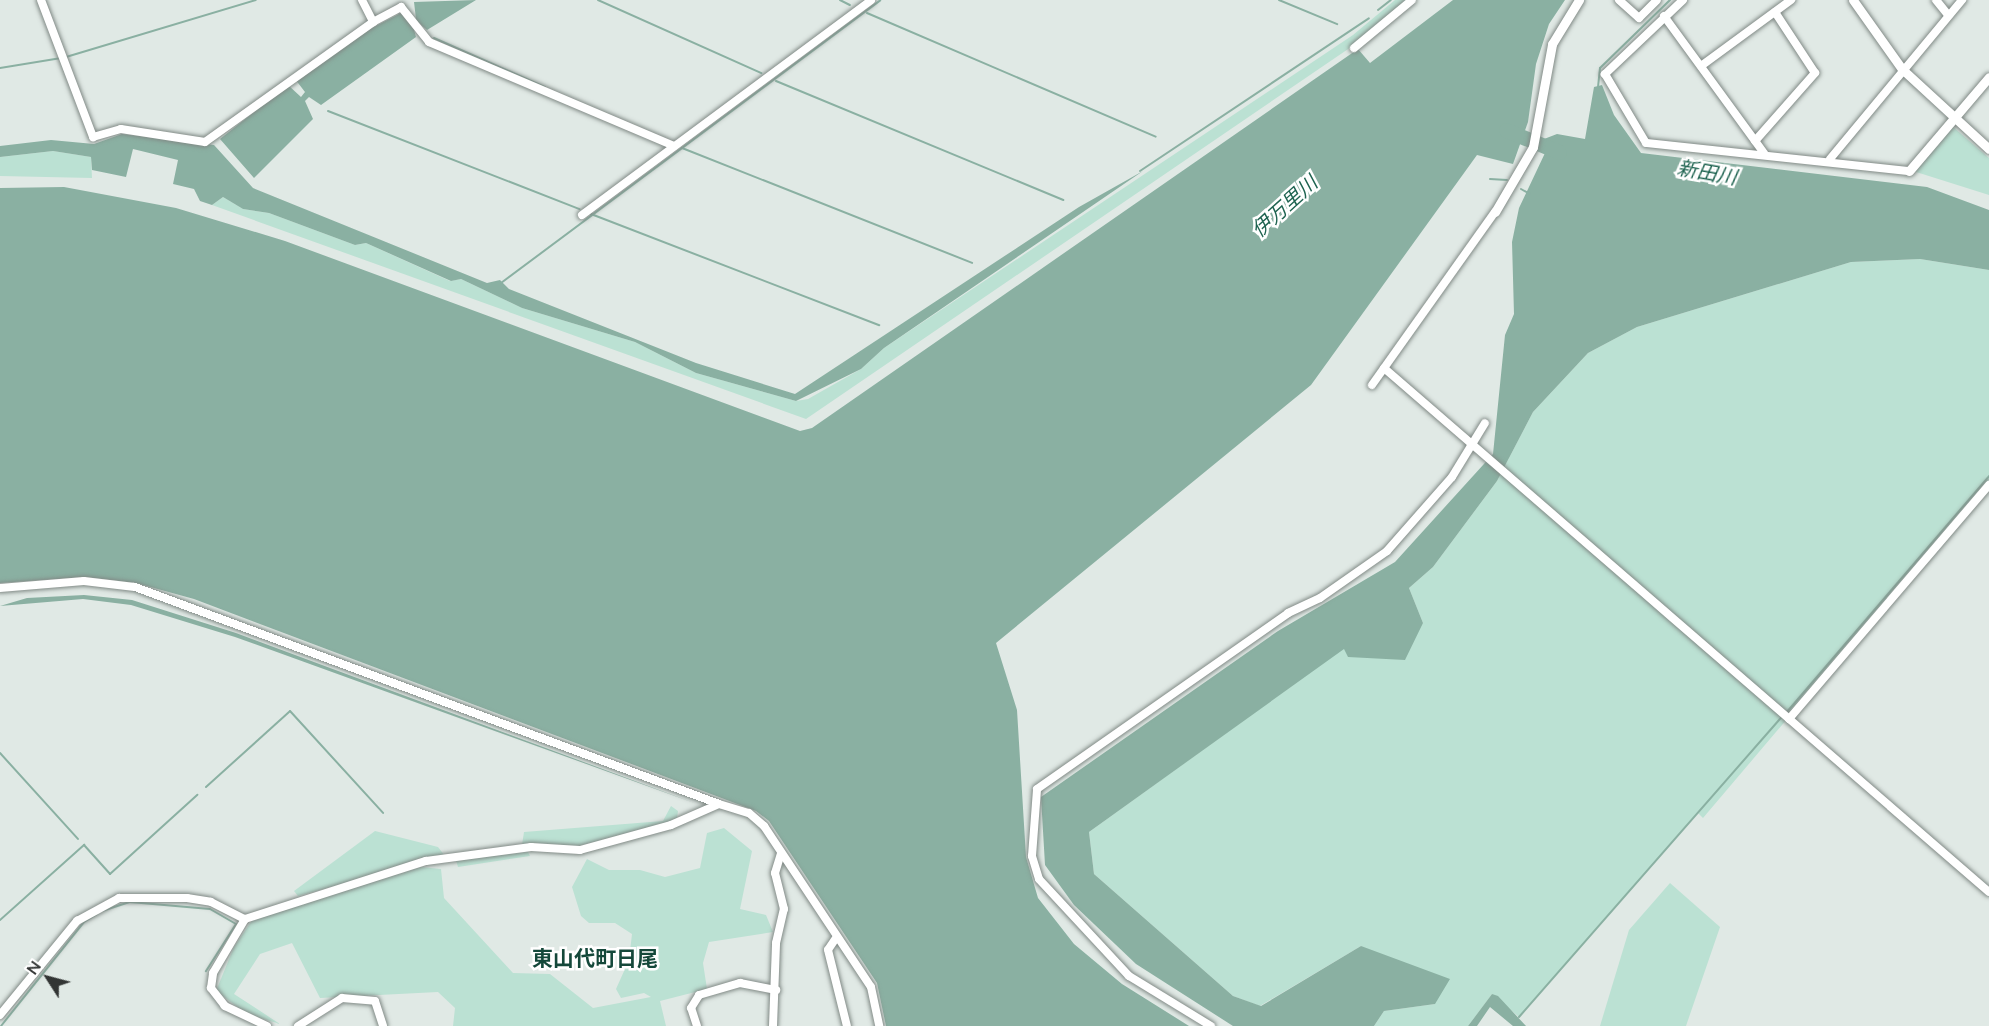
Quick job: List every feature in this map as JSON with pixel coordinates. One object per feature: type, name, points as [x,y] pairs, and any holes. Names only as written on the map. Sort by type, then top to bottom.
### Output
[{"type":"street","points":[[41,0],[93,136],[121,129],[205,142],[373,22],[401,7],[429,42],[674,146]]},
{"type":"street","points":[[362,0],[373,22]]},
{"type":"street","points":[[582,215],[871,0]]},
{"type":"street","points":[[1354,48],[1412,0]]},
{"type":"street","points":[[1372,385],[1495,212],[1533,147],[1538,130],[1552,44],[1579,0]]},
{"type":"street","points":[[1619,0],[1639,18],[1657,0]]},
{"type":"street","points":[[1683,0],[1605,74],[1646,143],[1830,159],[1909,171],[1989,77]]},
{"type":"street","points":[[1701,66],[1791,0]]},
{"type":"street","points":[[1852,0],[1902,69],[1989,149]]},
{"type":"street","points":[[1936,0],[1948,15]]},
{"type":"street","points":[[1830,159],[1902,69],[1962,0]]},
{"type":"street","points":[[1755,141],[1815,73],[1775,12]]},
{"type":"street","points":[[1664,16],[1764,153]]},
{"type":"street","points":[[1384,368],[1989,892]]},
{"type":"street","points":[[1210,1026],[1129,976],[1039,879],[1032,856],[1037,789],[1288,613],[1320,598],[1387,550],[1478,450],[1485,423]]},
{"type":"street","points":[[1789,719],[1989,486]]},
{"type":"street","points":[[0,588],[84,581],[147,590],[758,819],[871,987],[879,1026]]},
{"type":"street","points":[[0,1015],[77,921],[119,897],[199,900],[245,919],[426,861],[531,847],[580,850],[671,825],[719,804]]},
{"type":"street","points":[[773,1026],[776,943],[784,900],[775,865],[781,853]]},
{"type":"street","points":[[245,919],[213,973],[211,988],[225,1005],[267,1026]]},
{"type":"street","points":[[836,938],[828,950],[847,1026]]},
{"type":"street","points":[[697,1026],[691,1008],[699,995],[740,983],[776,990]]},
{"type":"street","points":[[298,1026],[342,998],[375,1001],[384,1026]]},
{"type":"shaded area","points":[[1395,0],[1408,0],[1357,43],[806,419],[212,205],[223,197],[243,209],[269,213],[355,245],[366,243],[450,281],[461,279],[522,308],[635,342],[696,373],[796,401],[808,399],[861,369],[884,348],[1353,35]]},
{"type":"shaded area","points":[[1952,126],[1989,158],[1989,195],[1913,171]]},
{"type":"shaded area","points":[[53,151],[91,157],[92,178],[0,176],[0,157]]},
{"type":"shaded area","points":[[1920,259],[1989,270],[1989,481],[1703,818],[1698,813],[1519,1017],[1492,994],[1468,1026],[1374,1026],[1384,1011],[1435,1004],[1361,946],[1260,1006],[1233,996],[1094,874],[1089,832],[1344,648],[1423,623],[1409,588],[1433,567],[1497,481],[1533,412],[1588,353],[1637,327],[1851,262]]},
{"type":"shaded area","points":[[671,806],[678,811],[677,818],[666,823],[575,847],[522,845],[524,832],[663,821]]},
{"type":"shaded area","points":[[724,828],[752,851],[740,909],[766,915],[773,932],[709,942],[703,963],[707,989],[660,1001],[666,1026],[453,1026],[455,1008],[438,992],[320,998],[292,943],[260,954],[234,994],[280,1024],[247,1014],[216,991],[234,947],[253,919],[421,867],[441,869],[444,898],[513,973],[550,974],[593,1008],[651,997],[644,993],[621,998],[616,989],[629,960],[632,934],[615,923],[589,923],[581,916],[572,887],[587,859],[609,870],[640,870],[665,877],[700,868],[707,833]]},
{"type":"shaded area","points":[[375,831],[438,847],[445,856],[298,896],[294,891]]},
{"type":"shaded area","points":[[528,852],[530,856],[458,867],[456,860]]},
{"type":"shaded area","points":[[1670,883],[1720,927],[1686,1026],[1600,1026],[1629,930]]},
{"type":"water","points":[[476,0],[427,30],[419,23],[413,26],[416,37],[321,105],[309,97],[305,101],[313,119],[254,178],[220,139],[288,85],[301,97],[305,92],[295,79],[370,29],[401,13],[411,21],[416,19],[414,2]]},
{"type":"water","name":"伊万里川","points":[[1453,0],[1565,0],[1549,24],[1536,64],[1528,122],[1513,164],[1477,155],[1311,385],[996,643],[1017,710],[1026,857],[1038,898],[1074,944],[1122,984],[1189,1026],[886,1026],[877,983],[769,821],[756,811],[194,599],[136,583],[86,577],[0,583],[0,188],[64,187],[176,208],[285,241],[800,431],[812,428],[1358,49],[1370,63]]},
{"type":"water","points":[[1602,85],[1614,115],[1641,153],[1927,187],[1989,210],[1989,270],[1920,259],[1851,262],[1637,327],[1588,353],[1533,412],[1497,481],[1433,567],[1409,588],[1423,623],[1405,660],[1348,657],[1344,649],[1089,832],[1094,874],[1233,996],[1261,1006],[1361,946],[1450,979],[1435,1004],[1384,1011],[1374,1026],[1233,1026],[1136,964],[1074,905],[1045,865],[1041,797],[1278,631],[1395,562],[1493,454],[1505,335],[1514,314],[1512,242],[1519,208],[1545,153],[1544,139],[1557,134],[1585,139],[1594,87]]},
{"type":"water","points":[[122,134],[214,145],[253,188],[487,283],[500,280],[509,289],[696,363],[795,394],[1079,207],[1143,171],[884,348],[861,369],[796,401],[696,373],[635,342],[522,308],[461,279],[451,281],[366,243],[355,245],[269,213],[243,209],[223,197],[212,205],[200,201],[194,189],[173,184],[178,160],[133,149],[126,177],[92,170],[91,157],[53,151],[0,157],[0,146],[51,140],[94,144]]},
{"type":"water","points":[[84,595],[132,600],[236,633],[697,804],[235,637],[131,605],[83,599],[0,606],[27,598]]},
{"type":"water","points":[[1492,994],[1498,996],[1526,1026],[1513,1026],[1490,1007],[1477,1026],[1468,1026]]},
{"type":"waterway","points":[[66,57],[256,0]]},
{"type":"waterway","points":[[598,0],[761,73]]},
{"type":"waterway","points":[[840,0],[850,5]]},
{"type":"waterway","points":[[501,283],[880,0]]},
{"type":"waterway","points":[[1279,0],[1337,24]]},
{"type":"waterway","points":[[1378,10],[1391,0]]},
{"type":"waterway","points":[[1598,87],[1600,68],[1670,0]]},
{"type":"waterway","points":[[867,13],[1156,137]]},
{"type":"waterway","points":[[1140,171],[1369,18]]},
{"type":"waterway","points":[[434,38],[545,87]]},
{"type":"waterway","points":[[0,68],[61,58]]},
{"type":"waterway","points":[[776,81],[1063,200]]},
{"type":"waterway","points":[[328,111],[580,209]]},
{"type":"waterway","name":"新田川","points":[[1506,130],[1559,152]]},
{"type":"waterway","points":[[682,148],[972,263]]},
{"type":"waterway","points":[[1490,179],[1507,180]]},
{"type":"waterway","points":[[1521,189],[1530,194]]},
{"type":"waterway","points":[[591,214],[879,325]]},
{"type":"waterway","points":[[1786,713],[1989,476]]},
{"type":"waterway","points":[[206,787],[290,711],[383,813]]},
{"type":"waterway","points":[[1519,1017],[1782,717]]},
{"type":"waterway","points":[[0,753],[78,839]]},
{"type":"waterway","points":[[0,920],[84,845],[110,874],[197,795]]},
{"type":"waterway","points":[[102,911],[130,902],[210,909],[236,924],[206,971]]},
{"type":"waterway","points":[[1,1026],[84,922],[97,914]]},
{"type":"district","name":"東山代町日尾","points":[[595,958]]}]
